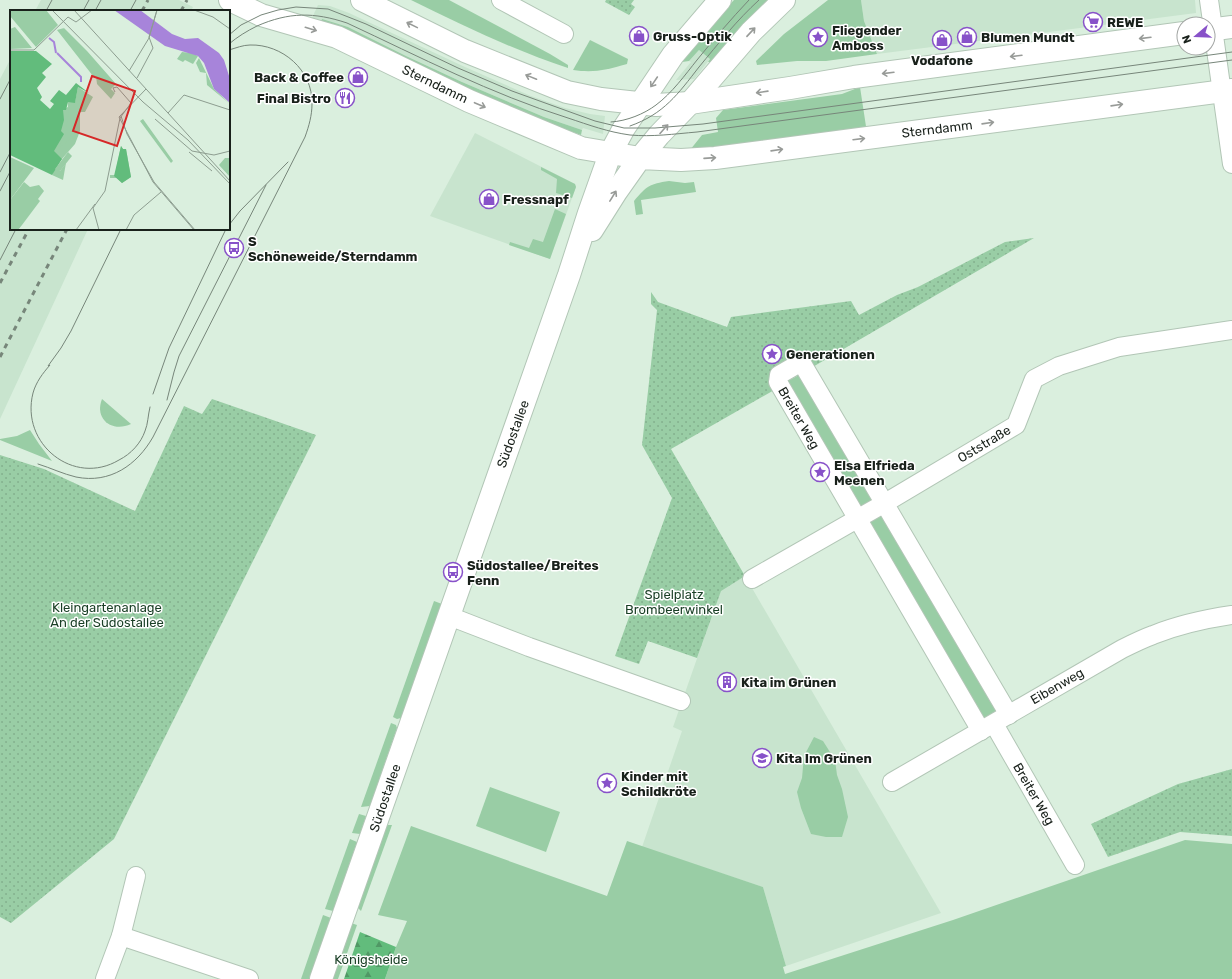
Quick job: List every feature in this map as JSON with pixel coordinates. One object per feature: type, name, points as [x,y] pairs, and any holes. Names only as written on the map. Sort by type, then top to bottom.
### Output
[{"type":"street","points":[[362,0],[465,51],[567,92],[601,99],[656,105],[690,103],[854,77],[1176,34]]},
{"type":"street","points":[[501,0],[564,34]]},
{"type":"street","points":[[640,103],[677,50],[720,0]]},
{"type":"street","points":[[640,158],[662,131],[690,103],[751,32],[784,0]]},
{"type":"street","points":[[1209,0],[1218,29],[1227,91],[1232,164]]},
{"type":"street","name":"Sterndamm","points":[[234,1],[261,15],[338,37],[469,101],[581,148],[640,158],[681,160],[715,158],[1227,91]]},
{"type":"street","name":"Südostallee","points":[[320,979],[577,253],[589,213],[610,154],[640,103]]},
{"type":"street","name":"Südostallee","points":[[577,253],[616,192],[640,158]]},
{"type":"street","name":"Oststraße","points":[[752,579],[858,519],[1016,425],[1034,379],[1059,366],[1119,347],[1232,330]]},
{"type":"street","name":"Breiter Weg","points":[[995,723],[858,519],[778,382],[779,375],[798,364],[803,365],[885,503],[995,723],[1075,865]]},
{"type":"street","name":"Eibenweg","points":[[892,782],[1122,649],[1153,635],[1184,625],[1232,615]]},
{"type":"street","points":[[449,616],[529,647],[682,702]]},
{"type":"street","points":[[105,979],[121,936],[136,876]]},
{"type":"street","points":[[121,936],[249,979]]},
{"type":"shaded area","points":[[41,0],[179,0],[193,7],[192,10],[36,10]]},
{"type":"shaded area","points":[[861,0],[1195,0],[1196,13],[877,54],[864,21]]},
{"type":"shaded area","points":[[318,5],[330,6],[349,13],[531,96],[565,108],[605,116],[603,134],[583,128],[582,130],[544,117],[462,82],[348,27],[312,18]]},
{"type":"shaded area","points":[[699,50],[710,59],[694,79],[676,80],[691,62],[689,61]]},
{"type":"shaded area","points":[[10,60],[10,230],[88,230],[0,419],[0,79]]},
{"type":"shaded area","points":[[475,133],[575,184],[576,187],[550,259],[430,216]]},
{"type":"shaded area","name":"Kita Im Grünen","points":[[745,576],[941,913],[786,966],[763,887],[642,847],[682,731],[673,727],[721,590]]},
{"type":"green space","points":[[411,0],[449,0],[550,54],[568,65],[568,68],[508,45]]},
{"type":"green space","points":[[606,0],[634,0],[631,4],[635,7],[629,15],[605,2]]},
{"type":"green space","points":[[734,0],[774,0],[717,62],[708,62],[710,59],[699,50],[689,61],[682,62],[719,16]]},
{"type":"green space","points":[[828,0],[861,0],[864,21],[877,54],[826,61],[797,61],[757,65],[756,61],[784,34]]},
{"type":"green space","points":[[322,19],[348,27],[462,82],[544,117],[582,130],[581,135],[533,118],[320,25]]},
{"type":"green space","points":[[590,40],[628,59],[627,64],[600,70],[573,70]]},
{"type":"green space","points":[[860,87],[867,133],[686,155],[702,135],[718,132],[716,118],[723,110],[842,94]]},
{"type":"green space","points":[[541,167],[575,184],[576,187],[572,198],[556,193],[557,179],[541,170]]},
{"type":"green space","points":[[669,181],[685,183],[694,182],[696,192],[641,200],[643,214],[636,215],[634,201],[642,192],[649,186]]},
{"type":"green space","points":[[555,209],[566,214],[550,259],[509,245],[510,242],[529,248],[533,239],[543,242]]},
{"type":"green space","name":"Spielplatz Brombeerwinkel","points":[[1034,238],[811,368],[806,361],[776,389],[671,449],[745,576],[721,591],[697,658],[648,641],[639,664],[615,656],[672,498],[642,445],[657,310],[651,304],[651,292],[658,302],[727,327],[731,317],[851,301],[859,315],[897,295],[918,287],[1005,242]]},
{"type":"green space","points":[[799,375],[874,499],[862,506],[858,507],[786,382]]},
{"type":"green space","points":[[102,399],[131,424],[117,427],[106,422],[100,413]]},
{"type":"green space","name":"Kleingartenanlage An der Südostallee","points":[[212,399],[316,435],[114,839],[11,923],[0,917],[0,455],[44,469],[135,511],[184,406],[202,414]]},
{"type":"green space","points":[[30,430],[52,461],[0,440],[17,436]]},
{"type":"green space","points":[[883,513],[998,710],[984,720],[866,523]]},
{"type":"green space","points":[[434,601],[442,604],[401,718],[397,719],[393,717]]},
{"type":"green space","points":[[391,723],[396,725],[397,728],[370,806],[361,807]]},
{"type":"green space","points":[[814,737],[823,741],[835,760],[837,775],[842,789],[848,817],[842,837],[826,837],[811,834],[801,808],[797,792],[802,778],[804,756]]},
{"type":"green space","points":[[1232,769],[1232,836],[1180,832],[1108,857],[1091,824],[1178,784]]},
{"type":"green space","points":[[490,787],[560,812],[546,852],[476,826]]},
{"type":"green space","points":[[359,814],[366,816],[360,834],[352,833]]},
{"type":"green space","points":[[386,825],[392,825],[361,911],[357,907]]},
{"type":"green space","points":[[411,826],[607,896],[627,841],[763,887],[786,966],[783,967],[785,974],[953,920],[1185,840],[1232,844],[1232,979],[385,979],[407,921],[378,915]]},
{"type":"green space","points":[[350,839],[357,842],[333,911],[325,909]]},
{"type":"green space","points":[[323,915],[331,918],[309,979],[301,979]]},
{"type":"green space","points":[[351,923],[357,925],[338,979],[332,979]]},
{"type":"green space","name":"Königsheide","points":[[360,932],[396,947],[385,979],[344,979]]},
{"type":"tram line","points":[[47,10],[52,0]]},
{"type":"tram line","points":[[84,10],[89,0]]},
{"type":"tram line","points":[[96,10],[101,0]]},
{"type":"tram line","points":[[131,10],[136,0]]},
{"type":"tram line","points":[[611,122],[629,119],[641,114],[662,100],[678,84],[716,37],[749,0]]},
{"type":"tram line","points":[[630,126],[652,116],[669,102],[728,32],[759,0]]},
{"type":"tram line","points":[[230,34],[241,25],[261,15],[278,10],[296,7],[328,9],[366,24],[458,68],[512,91],[595,121],[624,128],[655,128],[703,124],[1232,52]]},
{"type":"tram line","points":[[230,43],[242,34],[257,26],[280,18],[312,15],[335,19],[347,23],[511,98],[599,128],[622,134],[638,136],[697,132],[1232,60]]},
{"type":"tram line","points":[[38,464],[76,477],[100,478],[121,470],[131,464],[139,456],[153,437],[305,137],[310,120],[312,104],[311,92],[307,80],[301,70],[284,54],[273,49],[250,45],[230,50]]},
{"type":"tram line","points":[[0,99],[10,80]]},
{"type":"tram line","points":[[0,172],[10,153]]},
{"type":"tram line","points":[[230,224],[240,211],[288,162]]},
{"type":"tram line","points":[[0,191],[10,172]]},
{"type":"tram line","points":[[167,400],[179,356],[266,185]]},
{"type":"tram line","points":[[0,260],[15,230]]},
{"type":"tram line","points":[[121,230],[71,331],[36,385],[33,393],[31,412],[35,429],[43,444],[54,456],[69,464],[85,468],[102,467],[123,458],[131,451],[138,444],[143,435],[147,425],[150,407]]},
{"type":"tram line","points":[[153,394],[169,348],[226,230]]},
{"type":"railway","points":[[143,10],[148,0]]},
{"type":"railway","points":[[182,10],[187,0]]},
{"type":"railway","points":[[0,283],[28,230]]},
{"type":"railway","points":[[0,357],[66,230]]},
{"type":"place","name":"REWE","points":[[1093,22]]},
{"type":"place","name":"Gruss-Optik","points":[[639,36]]},
{"type":"place","name":"Fliegender Amboss","points":[[818,37]]},
{"type":"place","name":"Blumen Mundt","points":[[967,37]]},
{"type":"place","name":"Vodafone","points":[[942,40]]},
{"type":"place","name":"Back & Coffee","points":[[358,77]]},
{"type":"place","name":"Final Bistro","points":[[345,98]]},
{"type":"place","name":"Fressnapf","points":[[489,199]]},
{"type":"place","name":"S Schöneweide/Sterndamm","points":[[234,248]]},
{"type":"place","name":"Generationen","points":[[772,354]]},
{"type":"place","name":"Elsa Elfrieda Meenen","points":[[820,472]]},
{"type":"place","name":"Südostallee/Breites Fenn","points":[[453,572]]},
{"type":"place","name":"Kita im Grünen","points":[[727,682]]},
{"type":"place","name":"Kita Im Grünen","points":[[762,758]]},
{"type":"place","name":"Kinder mit Schildkröte","points":[[607,783]]}]
